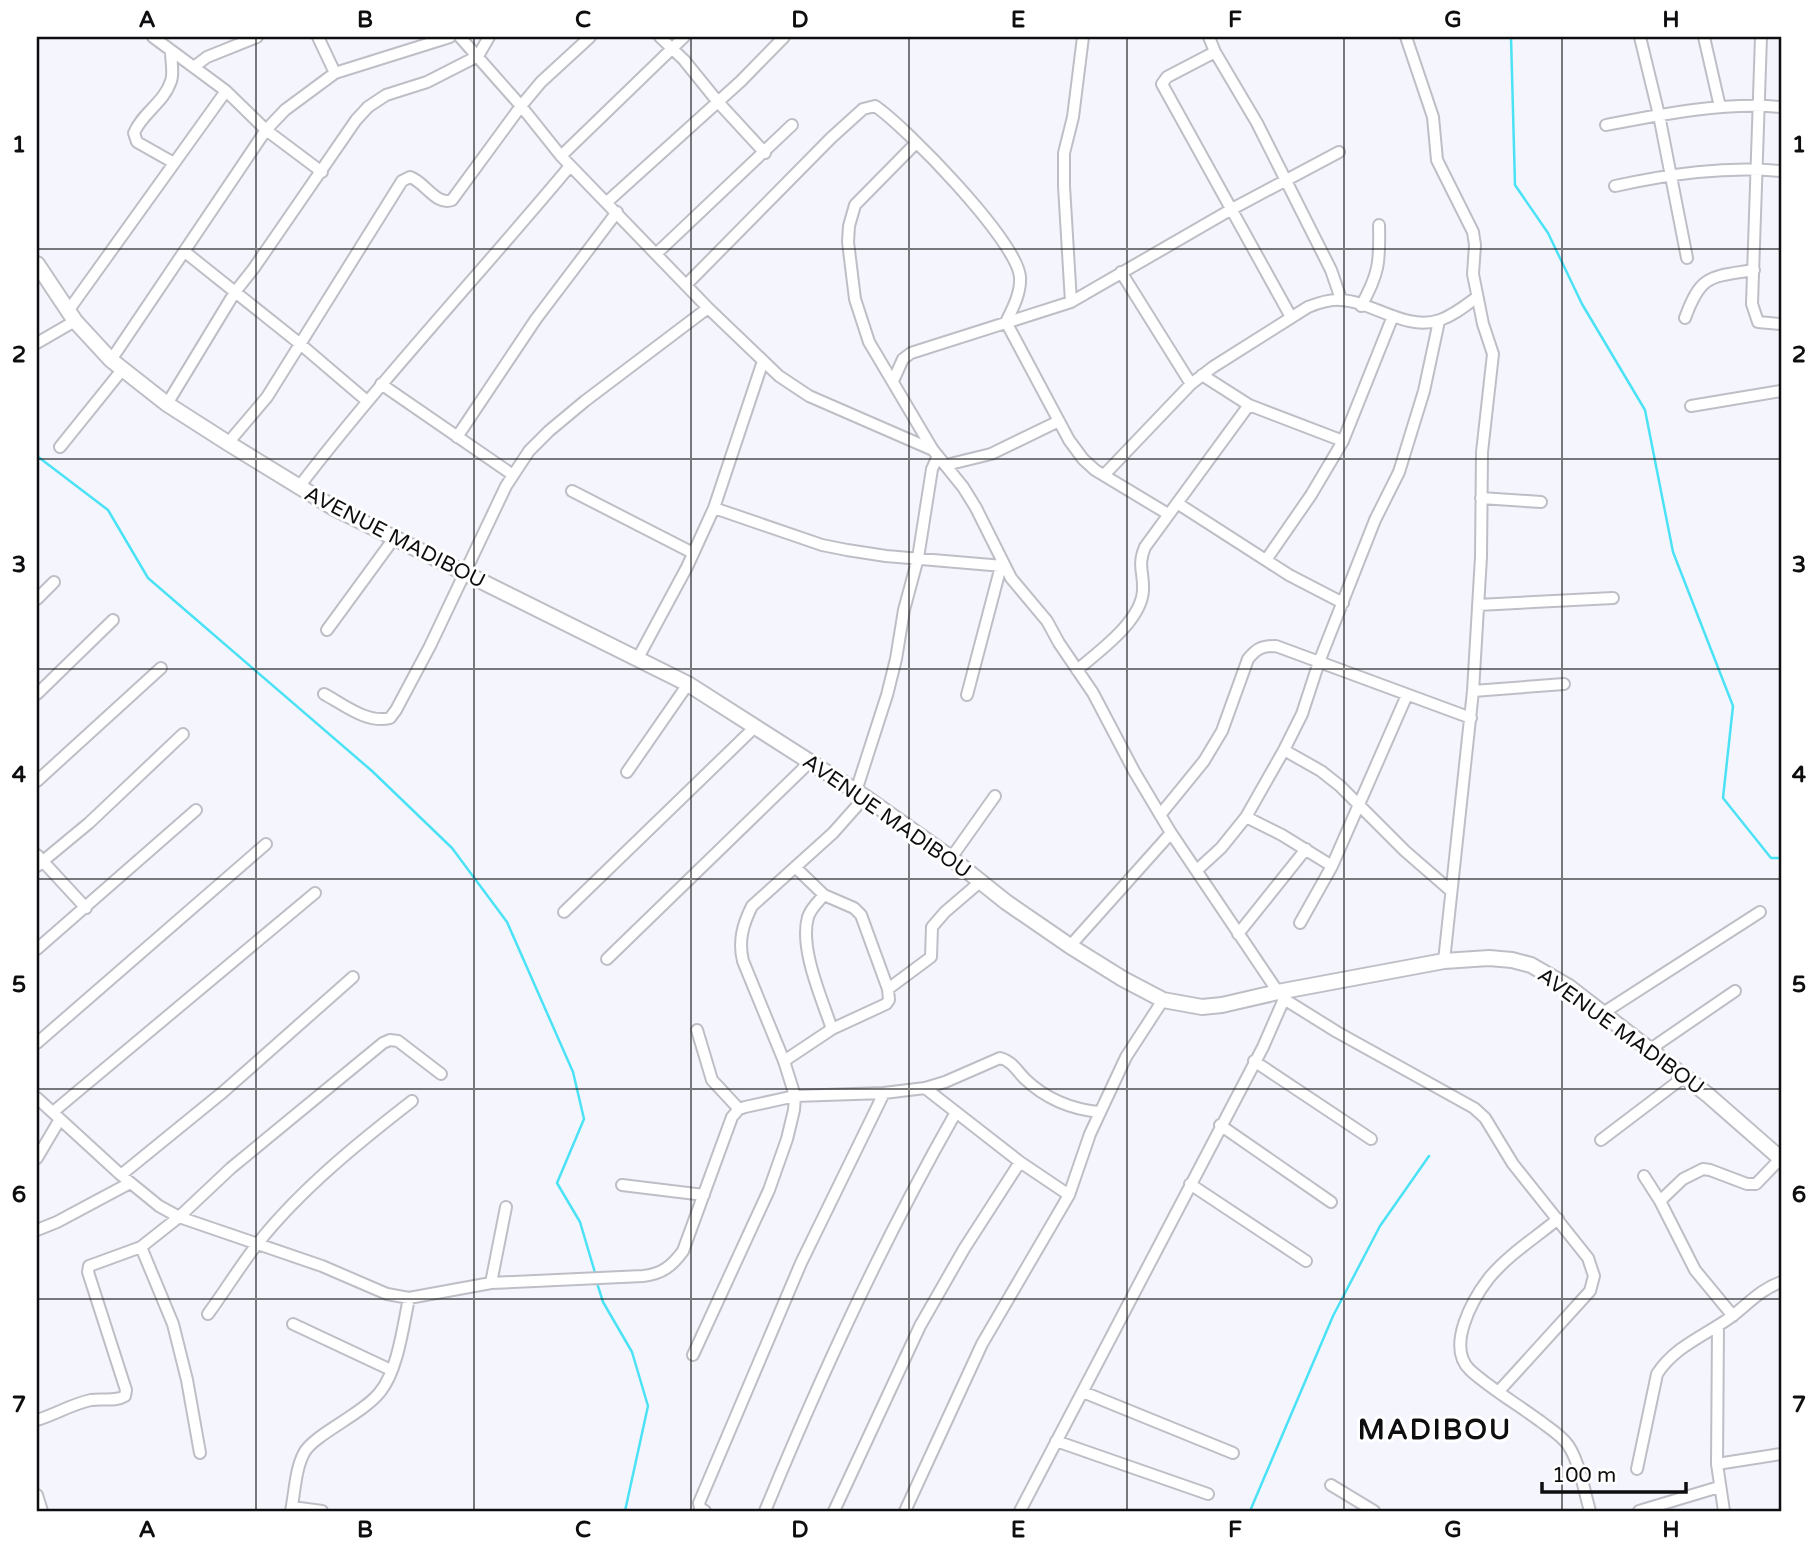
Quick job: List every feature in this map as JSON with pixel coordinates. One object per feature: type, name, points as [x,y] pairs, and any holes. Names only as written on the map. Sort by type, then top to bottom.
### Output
[{"type":"street","points":[[153,37],[171,52],[195,66],[226,91],[266,130],[322,172]]},
{"type":"street","points":[[195,66],[207,57],[257,37]]},
{"type":"street","points":[[318,37],[335,73]]},
{"type":"street","points":[[60,447],[117,365],[184,252],[266,130],[285,110],[335,73],[450,37]]},
{"type":"street","points":[[167,404],[235,292],[322,172],[356,120],[386,94],[427,82],[478,55],[489,37]]},
{"type":"street","points":[[228,443],[267,397],[402,181],[411,177],[417,179],[441,201],[452,200],[541,82],[590,37]]},
{"type":"street","points":[[660,37],[765,153]]},
{"type":"street","points":[[561,156],[684,37]]},
{"type":"street","points":[[607,202],[718,102],[783,37]]},
{"type":"street","points":[[1071,302],[1064,153],[1073,117],[1083,37]]},
{"type":"street","points":[[1209,37],[1215,52],[1252,113],[1331,270],[1341,299]]},
{"type":"street","points":[[1406,37],[1433,117],[1437,160],[1473,232],[1473,274],[1493,354],[1485,411],[1471,718],[1444,961]]},
{"type":"street","points":[[1640,37],[1659,115],[1687,258]]},
{"type":"street","points":[[1704,37],[1720,107]]},
{"type":"street","points":[[1761,37],[1752,304],[1758,323],[1781,324]]},
{"type":"street","points":[[464,38],[570,166],[708,308],[779,376],[809,396],[935,453]]},
{"type":"street","points":[[171,52],[172,79],[163,96],[138,122],[134,133],[138,142],[174,163]]},
{"type":"street","points":[[1215,52],[1167,77],[1162,84],[1291,317]]},
{"type":"street","points":[[37,343],[71,316],[226,91]]},
{"type":"street","points":[[686,285],[863,109],[875,106],[916,143],[985,217],[1017,264],[1020,288],[1006,322]]},
{"type":"street","points":[[1606,125],[1720,107],[1781,107]]},
{"type":"street","points":[[656,254],[792,125]]},
{"type":"street","points":[[916,143],[855,205],[849,226],[851,277],[861,322],[869,342],[935,453],[976,508],[1002,566],[1047,621],[1105,712],[1134,771],[1171,833],[1281,995],[1337,1032],[1474,1108],[1485,1118],[1513,1164],[1558,1219],[1593,1268],[1590,1291],[1499,1391]]},
{"type":"street","points":[[893,381],[904,359],[912,353],[1071,302],[1232,209],[1339,152]]},
{"type":"street","points":[[298,488],[381,384],[482,271],[570,166]]},
{"type":"street","points":[[1615,186],[1670,174],[1758,169],[1781,171]]},
{"type":"street","points":[[457,437],[536,319],[617,212]]},
{"type":"street","points":[[1361,306],[1377,274],[1379,225]]},
{"type":"street","points":[[184,252],[367,401]]},
{"type":"street","name":"AVENUE MADIBOU","points":[[37,264],[71,316],[117,365],[167,404],[298,488],[359,521],[688,684],[860,794],[1070,946],[1163,1000],[1202,1007],[1222,1005],[1444,961],[1489,958],[1512,960],[1531,965],[1559,980],[1736,1118],[1781,1158]]},
{"type":"street","points":[[1685,318],[1693,294],[1706,280],[1754,270]]},
{"type":"street","points":[[1121,272],[1191,384]]},
{"type":"street","points":[[1104,475],[1191,384],[1291,317],[1323,302],[1341,299],[1393,316],[1426,323],[1454,314],[1477,297]]},
{"type":"street","points":[[324,694],[368,718],[390,718],[411,684],[513,475],[529,451],[549,431],[708,308]]},
{"type":"street","points":[[1266,560],[1311,495],[1343,440],[1393,316]]},
{"type":"street","points":[[1197,870],[1221,848],[1246,817],[1302,714],[1342,603],[1399,472],[1424,391],[1439,321]]},
{"type":"street","points":[[1006,322],[1059,421],[1083,459],[1168,514]]},
{"type":"street","points":[[638,659],[714,508],[763,361]]},
{"type":"street","points":[[1202,375],[1249,405],[1343,440]]},
{"type":"street","points":[[381,384],[513,475]]},
{"type":"street","points":[[1692,406],[1781,391]]},
{"type":"street","points":[[1077,670],[1119,633],[1140,602],[1143,590],[1140,557],[1168,514],[1249,405]]},
{"type":"street","points":[[946,465],[991,454],[1059,421]]},
{"type":"street","points":[[693,1355],[769,1190],[788,1139],[794,1110],[794,1096],[784,1061],[743,961],[740,950],[741,934],[752,906],[833,833],[860,794],[896,659],[904,610],[918,558],[935,453]]},
{"type":"street","points":[[572,491],[693,553]]},
{"type":"street","points":[[1481,498],[1541,502]]},
{"type":"street","points":[[1177,503],[1289,575],[1342,603]]},
{"type":"street","points":[[714,508],[822,545],[873,554],[1002,566]]},
{"type":"street","points":[[327,630],[395,537]]},
{"type":"street","points":[[967,695],[1002,566]]},
{"type":"street","points":[[37,598],[54,582]]},
{"type":"street","points":[[1478,605],[1613,598]]},
{"type":"street","points":[[37,694],[113,620]]},
{"type":"street","points":[[1160,815],[1203,761],[1222,731],[1248,659],[1256,649],[1265,646],[1276,646],[1471,718]]},
{"type":"street","points":[[37,782],[161,668]]},
{"type":"street","points":[[627,772],[688,684]]},
{"type":"street","points":[[1473,691],[1564,684]]},
{"type":"street","points":[[1300,923],[1332,866],[1407,695]]},
{"type":"street","points":[[564,912],[756,726]]},
{"type":"street","points":[[86,908],[39,861],[89,822],[183,733]]},
{"type":"street","points":[[1284,750],[1321,771],[1340,786],[1405,851],[1451,891]]},
{"type":"street","points":[[607,959],[810,762]]},
{"type":"street","points":[[951,858],[995,796]]},
{"type":"street","points":[[37,949],[196,810]]},
{"type":"street","points":[[1246,817],[1332,866]]},
{"type":"street","points":[[1070,946],[1171,833]]},
{"type":"street","points":[[37,1043],[266,844]]},
{"type":"street","points":[[1238,934],[1306,849]]},
{"type":"street","points":[[784,1061],[832,1029],[886,1004],[889,1000],[888,989],[860,915],[854,908],[824,895],[795,867]]},
{"type":"street","points":[[888,989],[931,957],[932,927],[945,912],[981,882]]},
{"type":"street","points":[[37,1158],[56,1116],[315,892]]},
{"type":"street","points":[[824,895],[812,908],[807,931],[808,949],[832,1029]]},
{"type":"street","points":[[1602,1013],[1760,912]]},
{"type":"street","points":[[37,1230],[57,1222],[126,1179],[353,977]]},
{"type":"street","points":[[1649,1050],[1735,991]]},
{"type":"street","points":[[1020,1511],[1254,1061],[1281,995]]},
{"type":"street","points":[[905,1511],[982,1345],[1069,1195],[1099,1112],[1126,1057],[1163,1000]]},
{"type":"street","points":[[697,1030],[712,1080],[739,1109]]},
{"type":"street","points":[[37,1420],[77,1403],[97,1399],[121,1399],[125,1396],[126,1390],[87,1269],[89,1266],[141,1247],[179,1217],[231,1168],[383,1043],[398,1041],[441,1074]]},
{"type":"street","points":[[37,1098],[126,1179],[159,1206],[179,1217],[258,1242],[387,1294],[409,1298],[491,1283],[643,1276],[671,1267],[683,1251],[732,1117],[739,1109],[794,1096],[884,1093],[925,1088],[1000,1058],[1009,1062],[1042,1093],[1074,1109],[1099,1112]]},
{"type":"street","points":[[1254,1061],[1371,1139]]},
{"type":"street","points":[[1601,1140],[1684,1077]]},
{"type":"street","points":[[925,1088],[955,1114],[1069,1195]]},
{"type":"street","points":[[705,1511],[700,1508],[699,1503],[787,1296],[884,1093]]},
{"type":"street","points":[[208,1314],[258,1242],[298,1200],[355,1146],[412,1101]]},
{"type":"street","points":[[765,1511],[866,1281],[955,1114]]},
{"type":"street","points":[[1220,1125],[1331,1202]]},
{"type":"street","points":[[1660,1201],[1671,1188],[1697,1171],[1710,1170],[1747,1184],[1756,1184],[1781,1158]]},
{"type":"street","points":[[834,1511],[920,1326],[964,1249],[1020,1162]]},
{"type":"street","points":[[1644,1176],[1660,1201],[1695,1270],[1733,1316]]},
{"type":"street","points":[[1190,1184],[1306,1261]]},
{"type":"street","points":[[622,1185],[704,1195]]},
{"type":"street","points":[[491,1283],[506,1206]]},
{"type":"street","points":[[1558,1219],[1488,1279],[1467,1317],[1460,1335],[1459,1347],[1464,1363],[1555,1432],[1569,1447],[1590,1511]]},
{"type":"street","points":[[141,1247],[173,1324],[187,1380],[200,1452]]},
{"type":"street","points":[[1637,1469],[1657,1374],[1678,1350],[1733,1316],[1762,1291],[1781,1282]]},
{"type":"street","points":[[322,1511],[292,1509],[299,1465],[305,1450],[369,1404],[382,1390],[391,1370],[409,1298]]},
{"type":"street","points":[[293,1324],[391,1370]]},
{"type":"street","points":[[1718,1326],[1717,1464],[1724,1511]]},
{"type":"street","points":[[1083,1392],[1233,1453]]},
{"type":"street","points":[[1056,1441],[1208,1494]]},
{"type":"street","points":[[1717,1464],[1781,1454]]},
{"type":"street","points":[[1331,1485],[1374,1511]]},
{"type":"street","points":[[1640,1511],[1719,1487]]},
{"type":"street","points":[[37,1495],[42,1511]]},
{"type":"waterway","points":[[1511,37],[1515,185],[1548,233],[1582,304],[1645,410],[1673,552],[1733,706],[1723,798],[1771,858],[1781,858]]},
{"type":"waterway","points":[[37,456],[108,510],[148,578],[372,771],[452,848],[507,922],[573,1072],[584,1119],[557,1183],[580,1222],[596,1276]]},
{"type":"waterway","points":[[1250,1511],[1333,1316],[1380,1226],[1429,1156]]},
{"type":"waterway","points":[[597,1283],[603,1302],[632,1352],[648,1406],[625,1511]]},
{"type":"district","name":"MADIBOU","points":[[1435,1429]]}]
